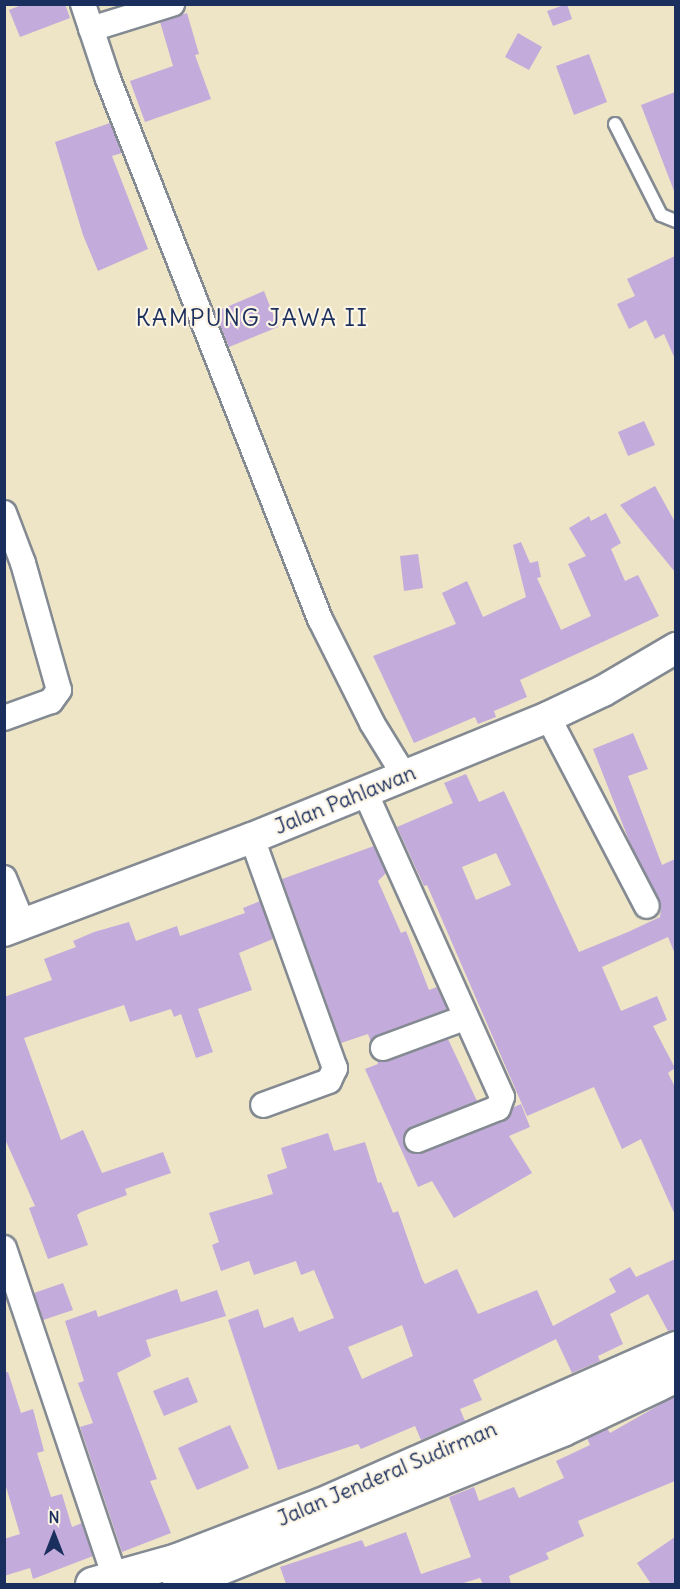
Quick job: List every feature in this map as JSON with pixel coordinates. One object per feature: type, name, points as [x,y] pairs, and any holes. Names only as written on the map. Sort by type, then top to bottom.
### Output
[{"type":"main road","name":"Jalan Jenderal Sudirman","points":[[178,1584],[675,1348]]},
{"type":"main road","name":"Jalan Jenderal Sudirman","points":[[104,1581],[327,1514],[562,1429],[675,1375]]},
{"type":"street","points":[[83,4],[320,619],[372,723],[404,775]]},
{"type":"street","points":[[91,29],[172,4]]},
{"type":"street","points":[[4,513],[23,563],[59,690],[51,701],[4,718]]},
{"type":"street","name":"Jalan Pahlawan","points":[[14,927],[252,838],[548,717],[603,691],[675,648]]},
{"type":"street","points":[[548,717],[647,906]]},
{"type":"street","points":[[365,792],[464,1018],[501,1091],[502,1103],[417,1140]]},
{"type":"street","points":[[252,838],[335,1068],[329,1081],[263,1105]]},
{"type":"street","points":[[4,878],[14,927]]},
{"type":"street","points":[[383,1048],[464,1018]]},
{"type":"street","points":[[4,1248],[104,1581]]},
{"type":"lane","points":[[615,124],[661,215],[675,221]]},
{"type":"building","points":[[24,4],[65,4],[70,18],[20,37],[9,10]]},
{"type":"building","points":[[567,4],[572,19],[553,26],[547,11]]},
{"type":"building","points":[[187,13],[199,54],[195,55],[211,99],[145,122],[130,81],[173,66],[160,22]]},
{"type":"building","points":[[518,33],[542,47],[529,70],[505,57]]},
{"type":"building","points":[[589,54],[607,102],[574,115],[556,66]]},
{"type":"building","points":[[675,92],[675,191],[674,191],[641,105]]},
{"type":"building","points":[[110,123],[122,153],[112,156],[148,249],[98,271],[83,235],[55,142]]},
{"type":"building","points":[[675,256],[675,359],[664,334],[655,339],[646,320],[629,329],[617,304],[635,296],[627,279]]},
{"type":"building","points":[[264,291],[278,327],[229,347],[215,312]]},
{"type":"building","points":[[644,421],[655,445],[628,456],[618,432]]},
{"type":"building","points":[[655,486],[675,522],[675,572],[620,505]]},
{"type":"building","points":[[606,513],[621,543],[611,549],[625,581],[638,575],[659,616],[520,680],[527,697],[494,711],[496,717],[478,724],[475,717],[414,743],[373,656],[456,624],[442,593],[467,581],[483,617],[526,597],[513,545],[521,542],[530,563],[538,561],[541,577],[537,578],[561,630],[591,616],[568,564],[586,556],[569,528],[589,516],[591,521]]},
{"type":"building","points":[[418,554],[423,588],[404,591],[400,556]]},
{"type":"building","points":[[633,733],[648,769],[628,776],[662,865],[675,859],[675,954],[668,937],[602,967],[621,1011],[657,996],[667,1020],[653,1026],[675,1068],[668,1073],[675,1087],[675,1215],[641,1139],[622,1149],[594,1087],[527,1116],[427,885],[424,886],[397,827],[453,803],[444,783],[466,774],[479,802],[504,791],[579,952],[660,917],[661,906],[630,843],[593,749]],"holes":[[[496,853],[511,885],[476,900],[462,867]]]},
{"type":"building","points":[[374,846],[386,873],[378,881],[401,933],[406,931],[429,990],[437,987],[447,1009],[378,1035],[371,1042],[368,1034],[341,1043],[282,879]]},
{"type":"building","points":[[260,901],[273,939],[239,953],[252,990],[198,1009],[213,1052],[196,1058],[181,1014],[174,1017],[171,1009],[130,1022],[124,1005],[24,1038],[61,1140],[83,1130],[102,1173],[163,1152],[171,1173],[125,1189],[127,1195],[81,1212],[77,1215],[88,1245],[48,1259],[29,1208],[35,1206],[4,1137],[4,997],[52,980],[44,959],[76,947],[73,941],[94,932],[129,922],[136,941],[177,926],[180,936],[245,913],[243,908]]},
{"type":"building","points":[[448,1039],[477,1101],[411,1127],[403,1137],[408,1151],[422,1153],[503,1121],[514,1107],[521,1104],[530,1127],[509,1136],[532,1173],[454,1218],[432,1181],[418,1187],[365,1069],[378,1064],[377,1061],[388,1061]]},
{"type":"building","points":[[328,1133],[334,1151],[365,1142],[378,1183],[381,1182],[393,1213],[398,1211],[425,1284],[457,1269],[478,1314],[537,1290],[553,1326],[616,1292],[609,1279],[630,1267],[636,1277],[675,1259],[675,1330],[668,1331],[648,1294],[610,1314],[623,1344],[598,1356],[600,1361],[572,1373],[556,1339],[473,1380],[482,1400],[460,1409],[465,1421],[421,1440],[415,1426],[361,1449],[358,1444],[278,1470],[228,1320],[258,1309],[264,1328],[293,1317],[299,1332],[334,1318],[314,1270],[301,1275],[296,1261],[254,1275],[249,1261],[221,1271],[212,1245],[219,1242],[209,1213],[273,1194],[267,1175],[287,1168],[281,1148]],"holes":[[[402,1325],[413,1356],[362,1379],[348,1347]]]},
{"type":"building","points":[[63,1283],[73,1310],[43,1320],[34,1293]]},
{"type":"building","points":[[177,1289],[181,1302],[217,1290],[226,1316],[146,1340],[151,1356],[117,1373],[157,1479],[150,1481],[171,1533],[122,1552],[80,1427],[93,1423],[78,1383],[84,1381],[65,1321],[96,1310],[98,1317]]},
{"type":"building","points":[[8,1372],[21,1413],[33,1409],[44,1451],[37,1453],[51,1497],[62,1494],[72,1527],[82,1523],[93,1556],[33,1579],[30,1568],[4,1576],[4,1539],[20,1534],[4,1480],[4,1373]]},
{"type":"building","points":[[188,1377],[198,1402],[164,1416],[153,1391]]},
{"type":"building","points":[[675,1396],[675,1481],[578,1521],[584,1536],[546,1553],[549,1559],[509,1576],[511,1584],[483,1584],[480,1578],[460,1584],[286,1584],[280,1567],[362,1540],[365,1547],[406,1532],[421,1574],[471,1557],[449,1497],[474,1487],[479,1501],[514,1487],[519,1498],[564,1478],[556,1461],[590,1445],[587,1438],[607,1428],[610,1433]]},
{"type":"building","points":[[230,1425],[249,1468],[197,1490],[178,1448]]},
{"type":"building","points":[[675,1537],[675,1584],[651,1584],[637,1563]]},
{"type":"district","name":"KAMPUNG JAWA II","points":[[252,318]]}]
